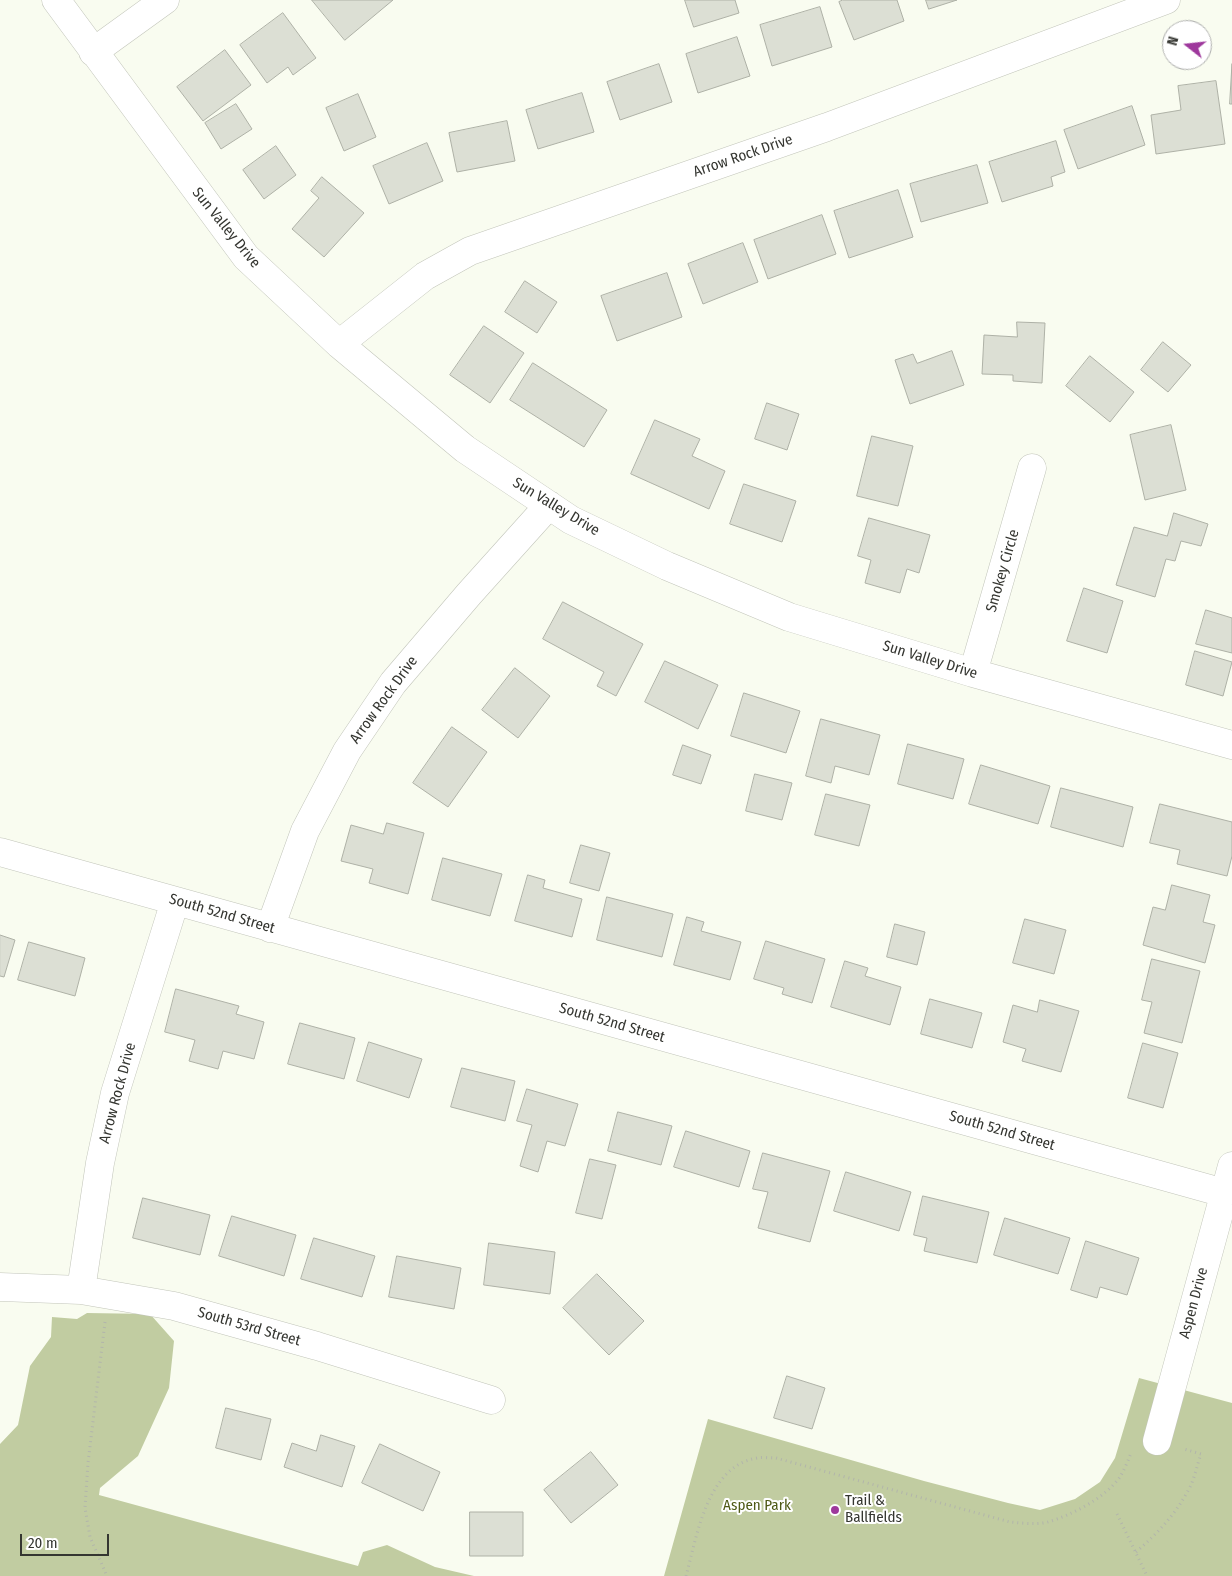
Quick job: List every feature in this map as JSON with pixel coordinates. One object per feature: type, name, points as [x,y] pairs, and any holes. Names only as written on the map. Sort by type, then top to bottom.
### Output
[{"type":"street","name":"Sun Valley Drive","points":[[56,0],[246,257],[339,344],[465,449],[572,520],[667,566],[789,617],[973,673],[1232,745]]},
{"type":"street","points":[[93,52],[165,0]]},
{"type":"street","name":"Arrow Rock Drive","points":[[339,344],[426,276],[470,251],[827,127],[1166,0]]},
{"type":"street","name":"Smokey Circle","points":[[973,673],[1032,468]]},
{"type":"street","name":"Arrow Rock Drive","points":[[270,928],[305,831],[347,751],[393,683],[469,594],[549,505]]},
{"type":"street","name":"South 52nd Street","points":[[0,852],[1224,1193]]},
{"type":"street","name":"Arrow Rock Drive","points":[[81,1290],[100,1163],[115,1092],[175,901]]},
{"type":"street","name":"Aspen Drive","points":[[1157,1441],[1232,1166]]},
{"type":"street","name":"South 53rd Street","points":[[0,1287],[81,1290],[174,1306],[317,1346],[491,1400]]},
{"type":"path","points":[[105,1321],[88,1463],[86,1508],[90,1536],[107,1576]]},
{"type":"path","points":[[686,1576],[707,1503],[716,1487],[727,1473],[742,1463],[756,1458],[776,1458],[1010,1522],[1027,1524],[1047,1522],[1083,1508],[1100,1496],[1119,1478],[1132,1451]]},
{"type":"path","points":[[1117,1514],[1147,1576]]},
{"type":"green space","points":[[87,1313],[150,1314],[174,1341],[169,1388],[138,1456],[100,1488],[99,1495],[358,1566],[363,1552],[387,1545],[435,1567],[474,1576],[0,1576],[0,1444],[18,1425],[30,1366],[51,1337],[52,1317],[77,1319]]},
{"type":"green space","name":"Aspen Park","points":[[1139,1378],[1232,1403],[1232,1576],[664,1576],[708,1419],[924,1481],[1040,1510],[1075,1499],[1100,1482],[1115,1458]]},
{"type":"building","points":[[312,0],[393,0],[345,40]]},
{"type":"building","points":[[685,0],[735,0],[739,13],[694,27]]},
{"type":"building","points":[[843,0],[897,0],[904,21],[854,40],[839,2]]},
{"type":"building","points":[[926,0],[957,0],[929,9]]},
{"type":"building","points":[[820,7],[832,47],[772,66],[760,25]]},
{"type":"building","points":[[283,13],[316,58],[293,75],[288,67],[267,83],[240,45]]},
{"type":"building","points":[[737,37],[750,76],[698,93],[686,54]]},
{"type":"building","points":[[225,50],[251,85],[203,121],[177,87]]},
{"type":"building","points":[[659,64],[672,102],[620,120],[607,82]]},
{"type":"building","points":[[1232,64],[1232,104],[1230,104]]},
{"type":"building","points":[[1216,81],[1225,144],[1156,154],[1151,115],[1181,110],[1178,86]]},
{"type":"building","points":[[582,93],[594,132],[538,149],[526,110]]},
{"type":"building","points":[[358,94],[376,137],[344,151],[326,108]]},
{"type":"building","points":[[236,104],[252,129],[221,149],[205,123]]},
{"type":"building","points":[[1132,106],[1145,145],[1078,169],[1064,130]]},
{"type":"building","points":[[507,121],[515,161],[457,172],[449,133]]},
{"type":"building","points":[[1056,141],[1065,172],[1051,177],[1053,186],[1002,202],[989,162]]},
{"type":"building","points":[[427,143],[443,181],[389,204],[373,166]]},
{"type":"building","points":[[276,146],[296,175],[264,199],[243,170]]},
{"type":"building","points":[[977,165],[988,203],[921,222],[910,184]]},
{"type":"building","points":[[322,177],[364,213],[324,257],[292,229],[319,198],[311,191]]},
{"type":"building","points":[[898,190],[913,237],[849,258],[834,211]]},
{"type":"building","points":[[822,215],[836,254],[768,279],[754,240]]},
{"type":"building","points":[[743,243],[758,282],[703,304],[688,264]]},
{"type":"building","points":[[667,273],[682,317],[617,341],[601,296]]},
{"type":"building","points":[[525,281],[557,302],[537,333],[505,312]]},
{"type":"building","points":[[1017,322],[1045,323],[1042,383],[1013,381],[1013,375],[982,374],[984,335],[1017,337]]},
{"type":"building","points":[[484,326],[524,353],[490,403],[450,375]]},
{"type":"building","points":[[1163,342],[1191,365],[1168,392],[1141,370]]},
{"type":"building","points":[[952,351],[964,385],[910,404],[895,360],[913,354],[917,363]]},
{"type":"building","points":[[1090,356],[1134,392],[1110,422],[1066,386]]},
{"type":"building","points":[[533,363],[607,410],[584,447],[510,400]]},
{"type":"building","points":[[767,403],[799,414],[787,450],[755,439]]},
{"type":"building","points":[[655,420],[700,439],[692,456],[725,471],[709,509],[631,474]]},
{"type":"building","points":[[1171,425],[1186,490],[1145,500],[1130,435]]},
{"type":"building","points":[[872,436],[913,446],[898,506],[857,496]]},
{"type":"building","points":[[744,484],[796,501],[782,542],[730,524]]},
{"type":"building","points":[[1174,513],[1208,524],[1201,546],[1181,541],[1175,561],[1166,559],[1155,597],[1116,585],[1134,527],[1167,536]]},
{"type":"building","points":[[869,518],[930,535],[919,573],[907,569],[900,593],[865,583],[871,560],[858,556]]},
{"type":"building","points":[[1084,588],[1123,601],[1107,653],[1067,641]]},
{"type":"building","points":[[563,602],[643,644],[616,696],[597,686],[604,672],[543,639]]},
{"type":"building","points":[[1206,610],[1232,618],[1232,653],[1196,644]]},
{"type":"building","points":[[1195,651],[1232,662],[1223,696],[1186,685]]},
{"type":"building","points":[[665,661],[718,685],[698,729],[645,702]]},
{"type":"building","points":[[515,668],[550,696],[518,738],[482,710]]},
{"type":"building","points":[[744,693],[800,711],[786,753],[731,736]]},
{"type":"building","points":[[821,719],[880,735],[869,775],[835,766],[831,783],[806,776]]},
{"type":"building","points":[[452,727],[487,752],[448,807],[413,783]]},
{"type":"building","points":[[908,744],[964,759],[953,799],[898,784]]},
{"type":"building","points":[[683,745],[711,755],[701,784],[673,775]]},
{"type":"building","points":[[981,765],[1050,786],[1038,824],[969,804]]},
{"type":"building","points":[[755,774],[792,783],[782,820],[746,811]]},
{"type":"building","points":[[1061,788],[1133,807],[1123,847],[1051,827]]},
{"type":"building","points":[[826,794],[870,805],[859,846],[815,835]]},
{"type":"building","points":[[1160,804],[1232,822],[1232,856],[1227,876],[1177,864],[1180,850],[1150,843]]},
{"type":"building","points":[[387,823],[424,833],[408,894],[369,883],[373,869],[341,861],[351,825],[383,834]]},
{"type":"building","points":[[581,845],[610,853],[599,891],[570,883]]},
{"type":"building","points":[[443,858],[502,874],[490,916],[432,900]]},
{"type":"building","points":[[528,875],[545,880],[543,888],[582,899],[572,937],[515,921]]},
{"type":"building","points":[[1172,885],[1210,895],[1203,922],[1215,925],[1205,963],[1143,945],[1153,907],[1165,910]]},
{"type":"building","points":[[607,897],[673,914],[662,957],[597,940]]},
{"type":"building","points":[[687,917],[704,922],[701,931],[741,942],[730,980],[674,965]]},
{"type":"building","points":[[1025,919],[1066,930],[1054,974],[1013,963]]},
{"type":"building","points":[[895,924],[925,932],[917,965],[887,957]]},
{"type":"building","points":[[0,935],[15,940],[4,977],[0,976]]},
{"type":"building","points":[[766,941],[825,959],[812,1003],[782,994],[784,988],[754,979]]},
{"type":"building","points":[[29,942],[85,958],[75,996],[18,980]]},
{"type":"building","points":[[1152,959],[1200,971],[1182,1043],[1144,1033],[1152,1002],[1142,1000]]},
{"type":"building","points":[[845,961],[868,968],[865,976],[901,987],[890,1025],[831,1007]]},
{"type":"building","points":[[176,989],[239,1006],[236,1014],[264,1022],[254,1059],[223,1051],[218,1069],[189,1061],[195,1040],[165,1032]]},
{"type":"building","points":[[930,999],[982,1013],[972,1048],[921,1034]]},
{"type":"building","points":[[1040,1000],[1079,1011],[1061,1072],[1022,1061],[1026,1049],[1003,1042],[1013,1005],[1037,1012]]},
{"type":"building","points":[[300,1023],[355,1038],[344,1079],[288,1064]]},
{"type":"building","points":[[369,1042],[422,1059],[409,1098],[357,1081]]},
{"type":"building","points":[[1143,1043],[1178,1053],[1163,1108],[1128,1098]]},
{"type":"building","points":[[462,1068],[515,1081],[505,1121],[451,1107]]},
{"type":"building","points":[[527,1089],[578,1104],[565,1146],[547,1141],[538,1172],[520,1166],[532,1125],[517,1121]]},
{"type":"building","points":[[618,1112],[672,1126],[661,1165],[608,1151]]},
{"type":"building","points":[[686,1131],[750,1151],[739,1187],[674,1167]]},
{"type":"building","points":[[763,1153],[830,1171],[810,1242],[758,1228],[768,1192],[753,1189]]},
{"type":"building","points":[[590,1159],[616,1165],[602,1219],[576,1213]]},
{"type":"building","points":[[846,1172],[911,1192],[899,1231],[834,1211]]},
{"type":"building","points":[[923,1196],[989,1212],[977,1263],[924,1251],[927,1238],[914,1235]]},
{"type":"building","points":[[143,1198],[210,1215],[200,1255],[133,1238]]},
{"type":"building","points":[[232,1216],[296,1235],[284,1276],[219,1256]]},
{"type":"building","points":[[1005,1218],[1070,1238],[1058,1274],[994,1255]]},
{"type":"building","points":[[314,1238],[375,1256],[362,1297],[301,1279]]},
{"type":"building","points":[[1086,1241],[1139,1258],[1127,1295],[1100,1287],[1097,1298],[1071,1290]]},
{"type":"building","points":[[489,1243],[555,1252],[550,1294],[484,1285]]},
{"type":"building","points":[[397,1256],[461,1268],[454,1309],[389,1297]]},
{"type":"building","points":[[597,1274],[644,1321],[609,1355],[563,1308]]},
{"type":"building","points":[[787,1376],[825,1388],[812,1429],[774,1418]]},
{"type":"building","points":[[226,1408],[271,1419],[261,1460],[216,1448]]},
{"type":"building","points":[[321,1435],[355,1446],[342,1487],[284,1467],[292,1443],[316,1451]]},
{"type":"building","points":[[380,1444],[440,1472],[423,1511],[362,1483]]},
{"type":"building","points":[[591,1452],[618,1485],[571,1523],[544,1490]]},
{"type":"building","points":[[470,1512],[523,1512],[523,1556],[470,1556]]},
{"type":"place","name":"Trail & Ballfields","points":[[835,1510]]}]
